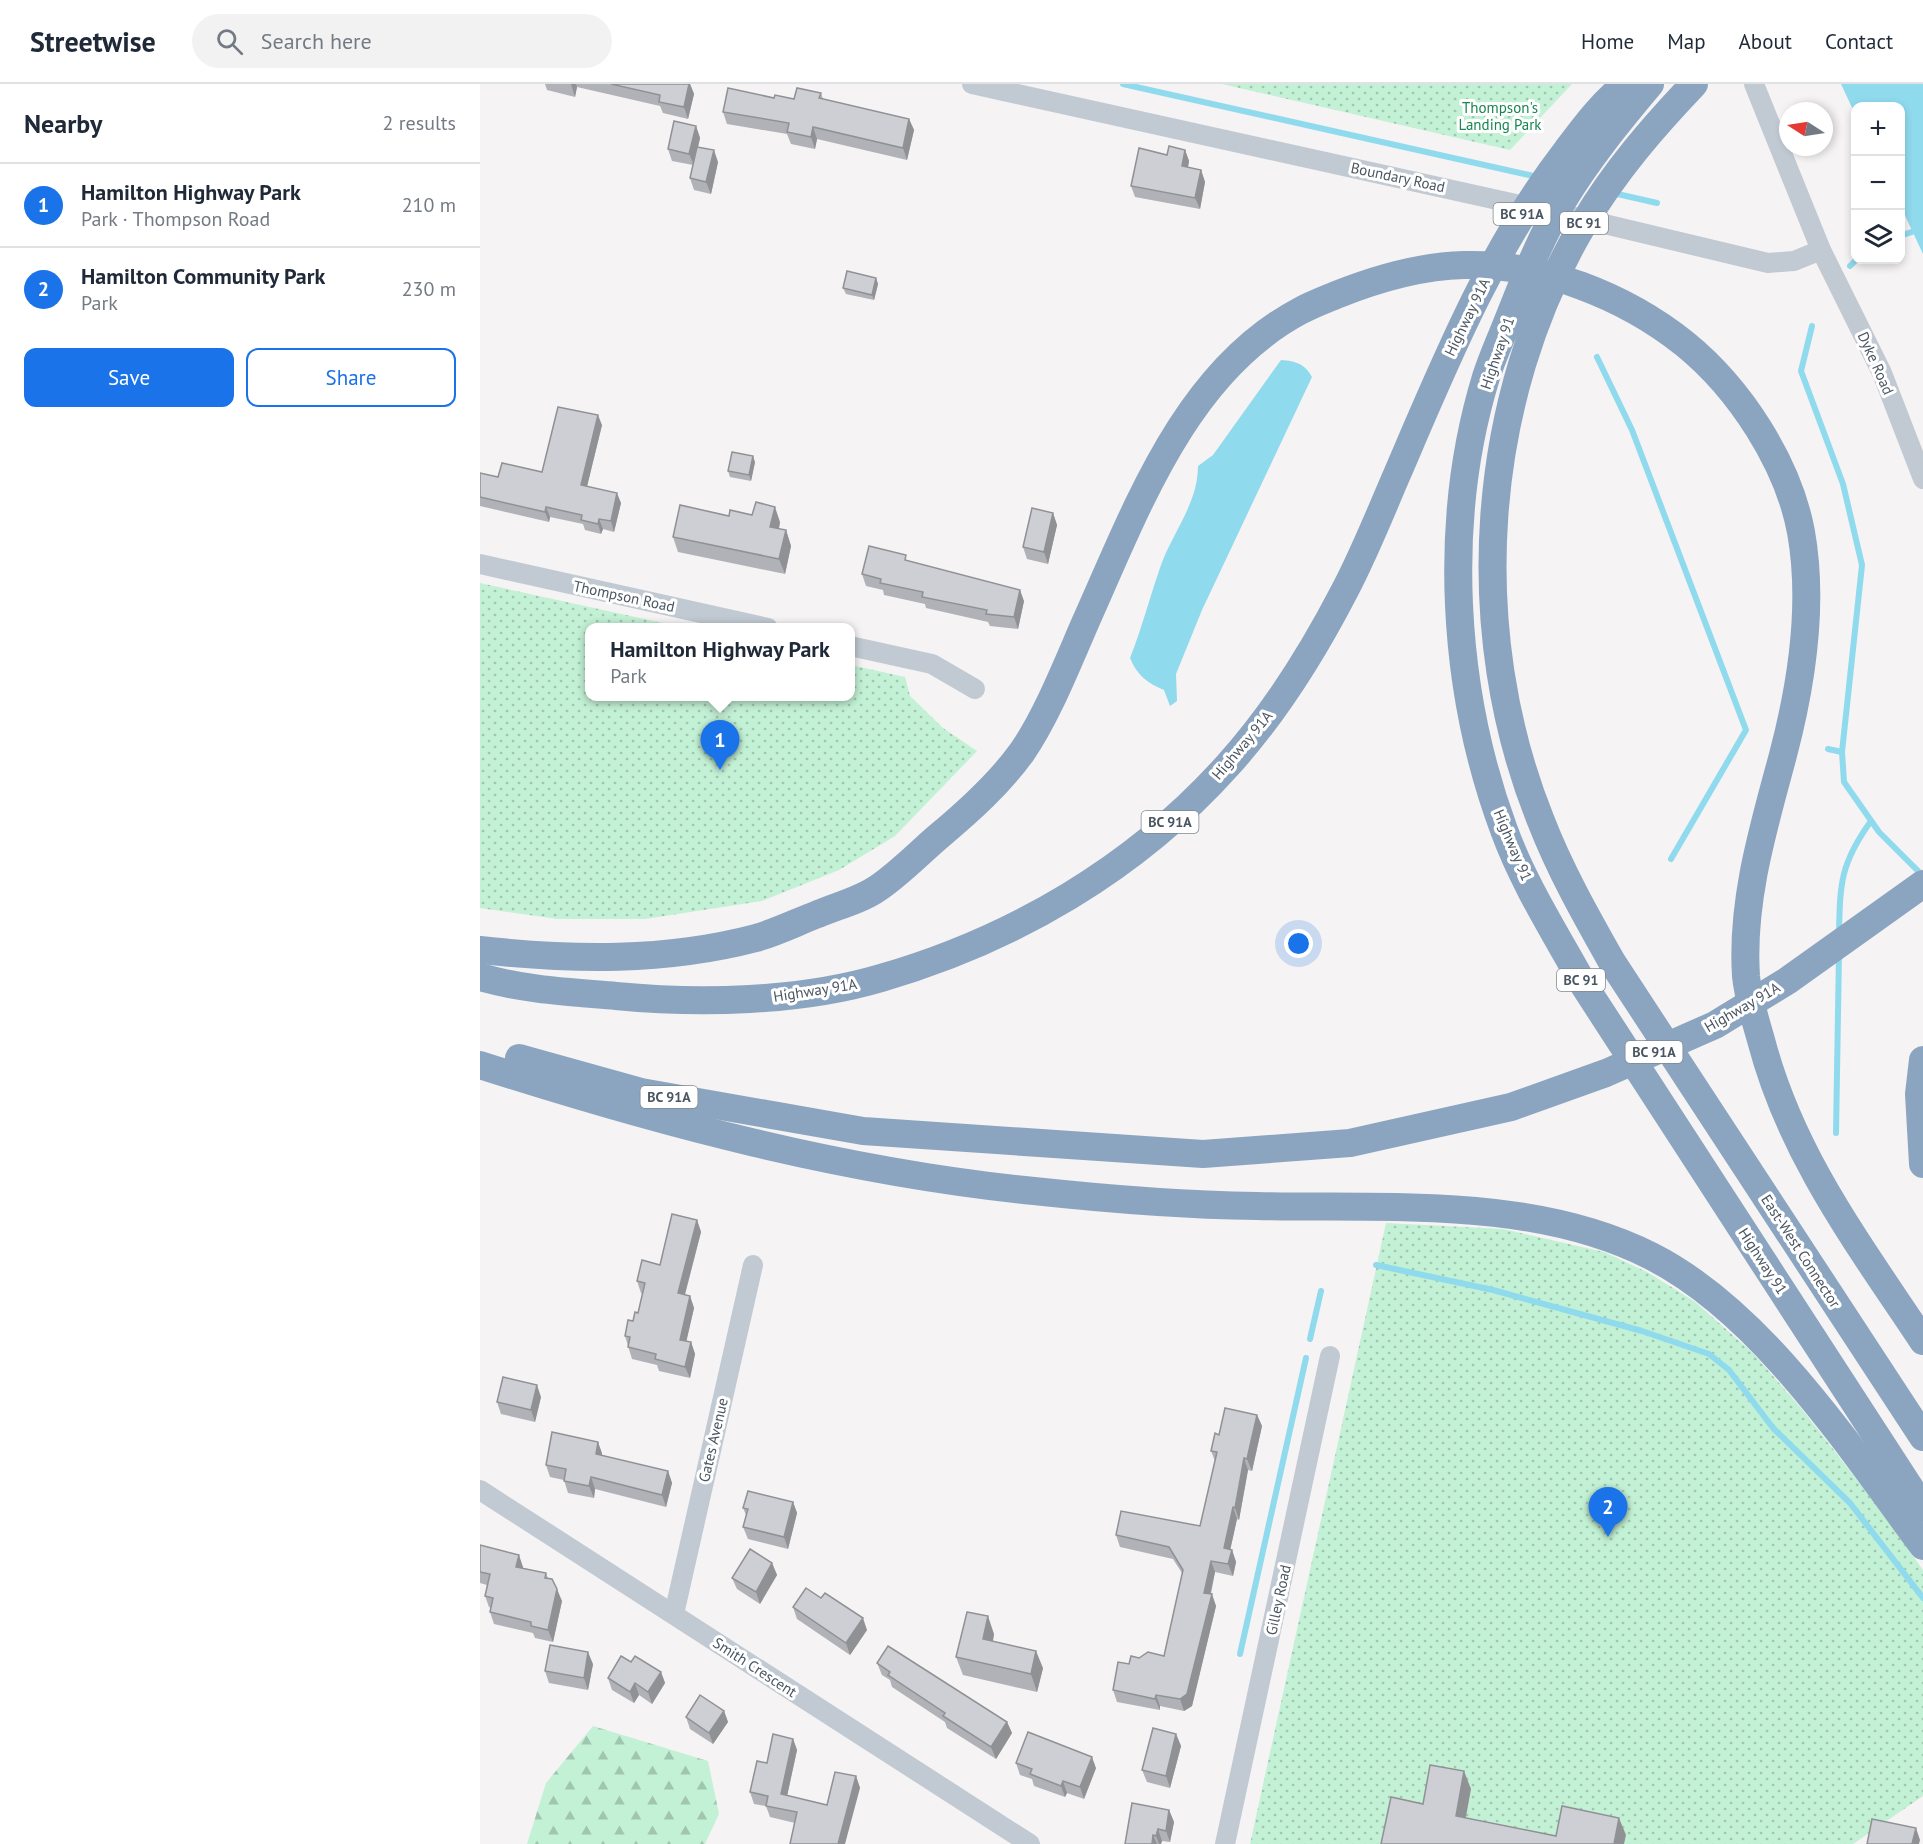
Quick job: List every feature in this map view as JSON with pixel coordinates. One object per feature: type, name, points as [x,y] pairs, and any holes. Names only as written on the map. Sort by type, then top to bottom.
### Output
[{"type":"highway","name":"Highway 91A","points":[[480,977],[520,988],[673,1001],[781,997],[879,979],[980,944],[1074,895],[1158,834],[1229,764],[1296,676],[1346,588],[1445,362],[1503,245],[1538,188],[1606,100],[1626,84]]},
{"type":"highway","name":"Highway 91","points":[[1650,84],[1623,116],[1563,201],[1530,264],[1486,377],[1468,460],[1459,555],[1460,644],[1474,732],[1504,831],[1538,903],[1585,987],[1923,1508]]},
{"type":"highway","name":"Highway 91","points":[[1679,1066],[1612,962],[1571,889],[1540,820],[1517,750],[1498,655],[1492,556],[1498,467],[1515,387],[1551,288],[1584,223],[1643,138],[1694,84]]},
{"type":"highway","points":[[480,950],[539,957],[616,959],[689,952],[761,937],[874,891],[979,802],[1024,749],[1065,668],[1152,472],[1214,381],[1258,339],[1299,311],[1357,287],[1434,268],[1466,265],[1499,267],[1575,283],[1653,320],[1710,365],[1732,389],[1770,449],[1801,528],[1806,616],[1800,675],[1784,749],[1764,820],[1752,884],[1746,931],[1746,979],[1773,1086],[1795,1138],[1821,1188],[1923,1341]]},
{"type":"highway","name":"Highway 91A","points":[[480,1046],[641,1092],[863,1131],[1203,1154],[1350,1143],[1511,1107],[1606,1073],[1715,1025],[1787,981],[1923,884]]},
{"type":"highway","points":[[1923,1060],[1919,1094],[1923,1164]]},
{"type":"highway","points":[[480,1065],[592,1101],[694,1130],[866,1167],[1031,1191],[1207,1206],[1455,1210],[1556,1222],[1600,1234],[1653,1257],[1710,1294],[1759,1340],[1813,1401],[1923,1546]]},
{"type":"highway","name":"East-West Connector","points":[[1679,1066],[1923,1437]]},
{"type":"street","name":"Boundary Road","points":[[972,84],[1475,194],[1768,262],[1794,261],[1821,250]]},
{"type":"street","name":"Dyke Road","points":[[1754,84],[1821,250],[1882,373],[1923,478]]},
{"type":"street","name":"Thompson Road","points":[[480,564],[750,623]]},
{"type":"street","points":[[855,647],[932,663],[975,689]]},
{"type":"street","name":"Gates Avenue","points":[[674,1614],[753,1265]]},
{"type":"street","name":"Gilley Road","points":[[1225,1844],[1330,1356]]},
{"type":"street","name":"Smith Crescent","points":[[480,1490],[1030,1844]]},
{"type":"green space","name":"Thompson's Landing Park","points":[[1222,84],[1572,84],[1510,150]]},
{"type":"green space","points":[[480,583],[663,623],[585,623],[585,701],[855,701],[855,666],[905,677],[910,696],[943,728],[977,751],[895,836],[839,870],[762,901],[645,919],[558,919],[480,908]]},
{"type":"green space","points":[[1386,1223],[1503,1229],[1604,1252],[1647,1272],[1694,1301],[1753,1353],[1801,1408],[1875,1503],[1923,1570],[1923,1796],[1853,1844],[1250,1844]]},
{"type":"green space","points":[[593,1726],[708,1761],[719,1814],[705,1844],[527,1844],[546,1783]]},
{"type":"water","points":[[1841,84],[1923,84],[1923,254],[1905,216],[1905,102],[1851,102],[1851,105]]},
{"type":"water","points":[[1281,360],[1300,364],[1312,377],[1202,610],[1176,674],[1177,701],[1170,706],[1164,690],[1143,678],[1130,658],[1161,565],[1194,492],[1198,466],[1213,455]]},
{"type":"building","points":[[611,84],[689,84],[684,107],[659,102],[660,95]]},
{"type":"building","points":[[728,88],[774,98],[775,95],[794,99],[797,88],[821,93],[819,98],[909,119],[903,148],[813,127],[811,137],[787,132],[789,123],[723,112]]},
{"type":"building","points":[[674,121],[696,126],[689,154],[668,149]]},
{"type":"building","points":[[1169,146],[1185,150],[1182,166],[1201,170],[1195,198],[1131,186],[1139,148],[1167,155]]},
{"type":"building","points":[[697,147],[714,150],[706,182],[690,178]]},
{"type":"building","points":[[847,271],[876,278],[872,295],[843,288]]},
{"type":"building","points":[[558,407],[598,415],[581,485],[617,493],[611,521],[599,519],[598,524],[581,520],[582,515],[546,507],[545,512],[480,497],[480,473],[498,477],[502,463],[542,472]]},
{"type":"building","points":[[732,452],[753,456],[749,475],[728,471]]},
{"type":"building","points":[[756,502],[775,507],[770,527],[786,530],[779,559],[673,537],[680,505],[729,516],[730,510],[752,515]]},
{"type":"building","points":[[1032,508],[1053,513],[1044,552],[1023,547]]},
{"type":"building","points":[[869,546],[906,555],[905,560],[1020,590],[1014,617],[986,614],[987,610],[922,597],[923,592],[880,583],[881,579],[862,574]]},
{"type":"building","points":[[672,1214],[697,1220],[678,1293],[690,1296],[680,1340],[691,1342],[685,1367],[655,1359],[656,1354],[628,1347],[630,1337],[625,1336],[628,1320],[633,1321],[635,1312],[638,1313],[645,1283],[637,1281],[642,1260],[660,1265]]},
{"type":"building","points":[[503,1377],[537,1385],[531,1410],[497,1402]]},
{"type":"building","points":[[1225,1408],[1257,1415],[1247,1459],[1244,1458],[1235,1508],[1233,1507],[1224,1548],[1232,1550],[1228,1564],[1211,1561],[1204,1593],[1212,1594],[1187,1694],[1180,1699],[1156,1695],[1155,1699],[1113,1690],[1118,1662],[1129,1664],[1131,1656],[1139,1658],[1148,1652],[1164,1656],[1183,1570],[1169,1547],[1116,1535],[1121,1511],[1200,1526],[1217,1452],[1211,1451],[1215,1433],[1219,1435]]},
{"type":"building","points":[[552,1432],[598,1442],[596,1454],[668,1471],[662,1495],[591,1477],[589,1486],[564,1481],[566,1469],[546,1465]]},
{"type":"building","points":[[748,1491],[793,1502],[784,1537],[743,1527],[748,1509],[743,1508]]},
{"type":"building","points":[[480,1545],[519,1555],[516,1567],[546,1573],[545,1578],[552,1579],[557,1589],[548,1630],[531,1626],[531,1622],[490,1612],[493,1598],[485,1596],[490,1574],[480,1572]]},
{"type":"building","points":[[750,1549],[772,1563],[756,1592],[732,1578]]},
{"type":"building","points":[[806,1588],[821,1598],[825,1593],[863,1618],[846,1643],[793,1607]]},
{"type":"building","points":[[967,1612],[988,1616],[983,1639],[1036,1651],[1031,1674],[956,1657]]},
{"type":"building","points":[[550,1645],[588,1652],[584,1678],[545,1671]]},
{"type":"building","points":[[888,1646],[1007,1722],[991,1747],[943,1716],[945,1713],[888,1675],[890,1672],[877,1663]]},
{"type":"building","points":[[621,1656],[631,1662],[635,1656],[661,1672],[648,1692],[635,1683],[630,1692],[608,1678]]},
{"type":"building","points":[[700,1695],[724,1711],[709,1733],[686,1717]]},
{"type":"building","points":[[1153,1728],[1176,1734],[1166,1776],[1142,1770]]},
{"type":"building","points":[[1028,1732],[1092,1757],[1080,1787],[1063,1781],[1061,1786],[1030,1774],[1032,1769],[1016,1763]]},
{"type":"building","points":[[773,1734],[793,1739],[781,1794],[827,1805],[835,1772],[856,1776],[838,1844],[790,1844],[797,1812],[766,1806],[768,1796],[750,1792],[757,1761],[767,1763]]},
{"type":"building","points":[[1430,1765],[1464,1771],[1456,1816],[1556,1836],[1562,1806],[1619,1818],[1614,1844],[1381,1844],[1391,1797],[1423,1804]]},
{"type":"building","points":[[1132,1803],[1169,1810],[1166,1831],[1158,1829],[1156,1836],[1153,1835],[1152,1844],[1125,1844]]},
{"type":"building","points":[[1872,1819],[1916,1828],[1912,1844],[1867,1844]]},
{"type":"waterway","points":[[1123,84],[1538,177]]},
{"type":"waterway","points":[[1613,193],[1657,203]]},
{"type":"waterway","points":[[1905,234],[1923,228]]},
{"type":"waterway","points":[[1812,326],[1801,371],[1843,484],[1862,565],[1842,752],[1844,782],[1879,832],[1923,876]]},
{"type":"waterway","points":[[1597,357],[1632,430],[1746,730],[1671,859]]},
{"type":"waterway","points":[[1828,749],[1842,752]]},
{"type":"waterway","points":[[1839,934],[1841,888],[1844,875],[1853,850],[1871,821]]},
{"type":"waterway","points":[[1836,1133],[1839,953]]},
{"type":"waterway","points":[[1376,1265],[1493,1290],[1642,1331],[1709,1354],[1729,1370],[1773,1428],[1850,1503],[1923,1598]]},
{"type":"waterway","points":[[1310,1339],[1321,1291]]},
{"type":"waterway","points":[[1240,1654],[1306,1358]]},
{"type":"place","name":"Hamilton Highway Park","points":[[720,770]]},
{"type":"place","name":"Hamilton Community Park","points":[[1608,1537]]}]
